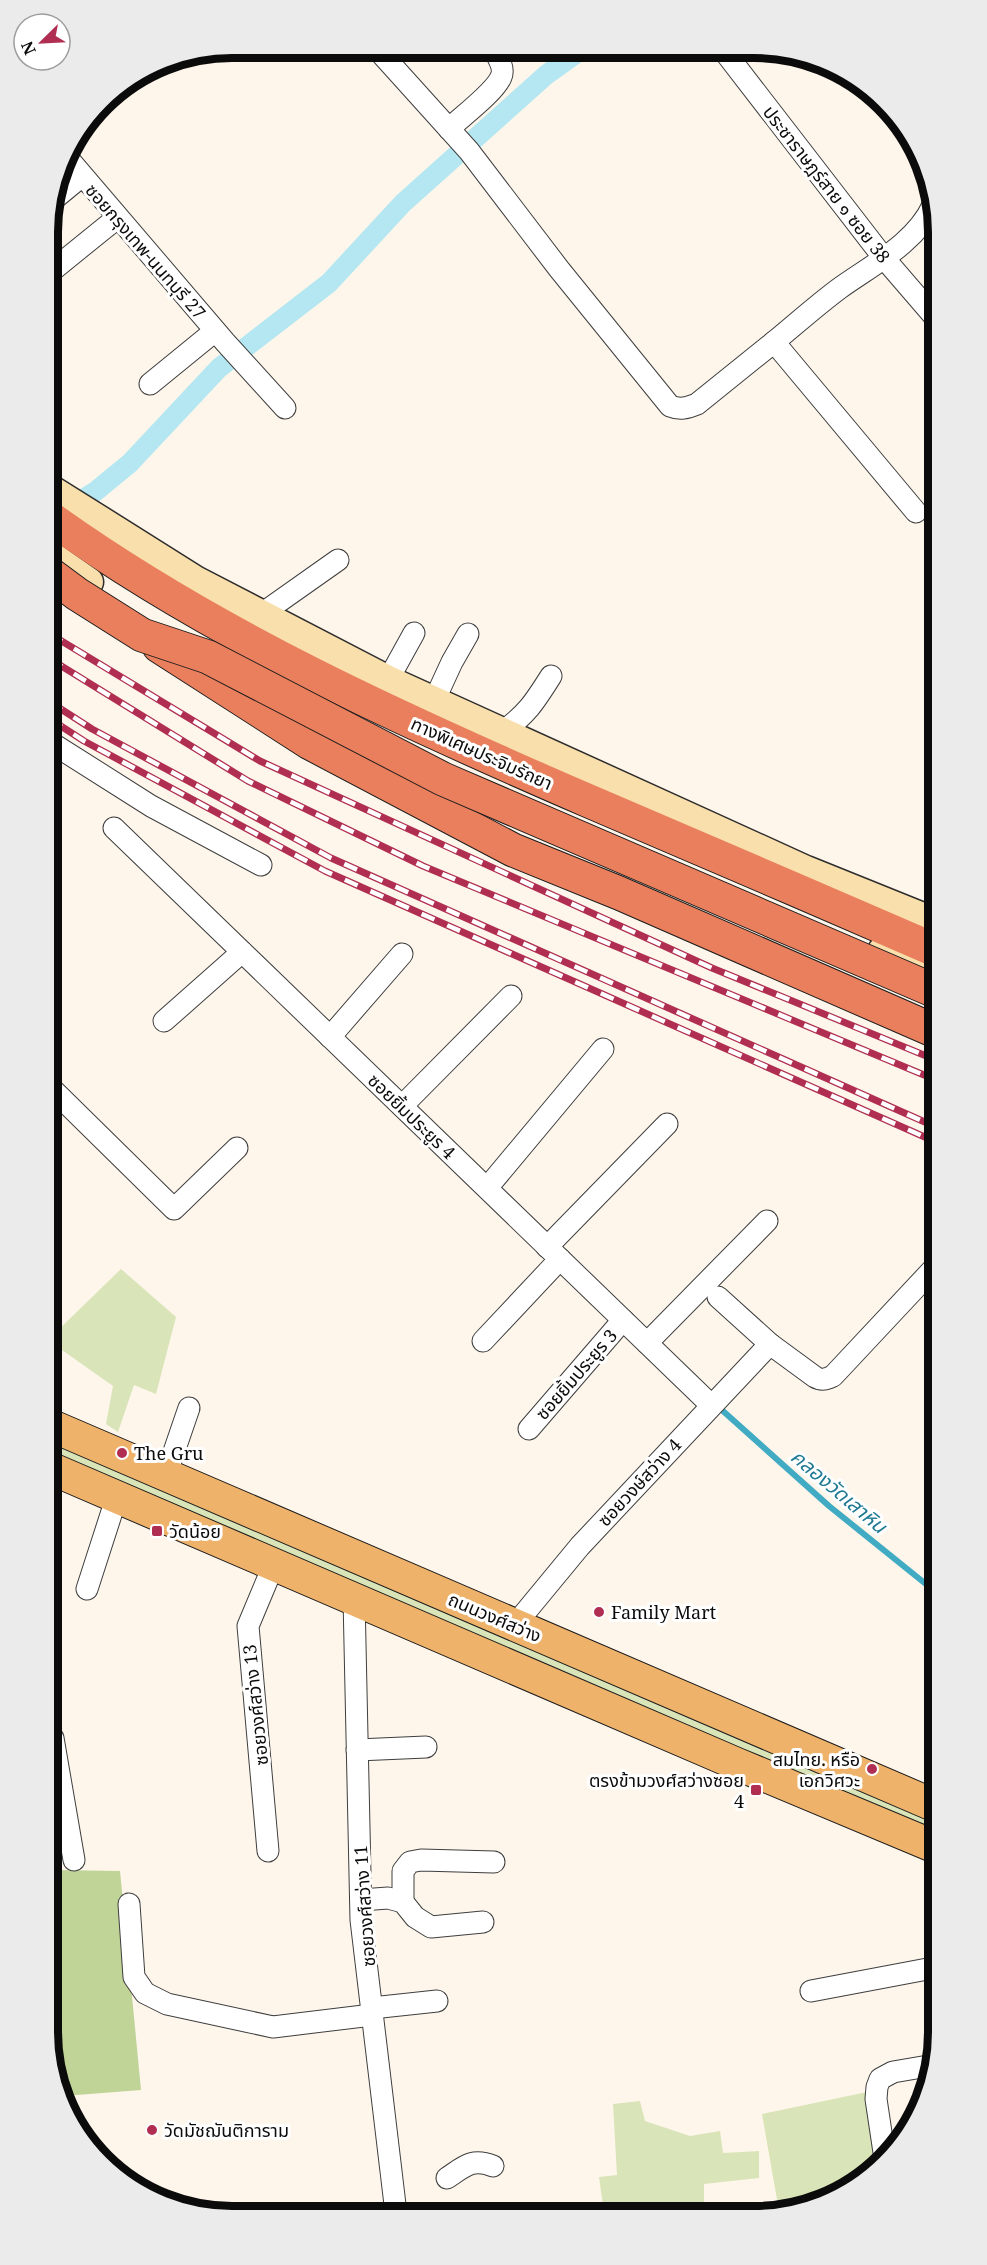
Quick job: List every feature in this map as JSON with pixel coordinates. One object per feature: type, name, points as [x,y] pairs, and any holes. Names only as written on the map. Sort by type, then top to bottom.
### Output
[{"type":"highway","name":"ทางพิเศษประจิมรัถยา","points":[[59,524],[153,586],[254,645],[465,747],[928,947]]},
{"type":"highway","name":"ทางพิเศษประจิมรัถยา","points":[[59,569],[77,594],[142,635],[208,657],[443,779],[928,988]]},
{"type":"highway","points":[[142,635],[310,743],[513,850],[619,893],[928,1028]]},
{"type":"main road","points":[[59,494],[197,581],[388,680],[806,870],[928,918]]},
{"type":"main road","points":[[59,567],[158,633],[232,676],[445,771],[928,970]]},
{"type":"main road","name":"ถนนวงศ์สว่าง","points":[[58,1429],[928,1803]]},
{"type":"main road","points":[[58,1472],[928,1844]]},
{"type":"street","points":[[458,138],[501,77],[502,68],[498,58]]},
{"type":"street","name":"ประชาราษฎร์สาย ๑ ซอย 38","points":[[729,58],[884,257],[928,309]]},
{"type":"street","points":[[385,59],[458,138],[669,406],[677,409],[697,404],[838,290],[914,233],[927,217]]},
{"type":"street","name":"ซอยกรุงเทพ-นนทบุรี 27","points":[[73,164],[246,367],[285,408]]},
{"type":"street","points":[[63,191],[82,176]]},
{"type":"street","points":[[59,265],[117,218]]},
{"type":"street","points":[[150,384],[221,338]]},
{"type":"street","points":[[774,342],[916,512]]},
{"type":"street","points":[[260,615],[338,560]]},
{"type":"street","points":[[388,680],[414,633]]},
{"type":"street","points":[[434,701],[468,634]]},
{"type":"street","points":[[501,732],[523,717],[533,706],[551,676]]},
{"type":"street","points":[[59,748],[151,806],[261,865]]},
{"type":"street","name":"ซอยยิ้มประยูร 4","points":[[114,828],[711,1405]]},
{"type":"street","points":[[164,1021],[242,952]]},
{"type":"street","points":[[330,1037],[402,954]]},
{"type":"street","points":[[402,1106],[511,996]]},
{"type":"street","points":[[487,1188],[603,1049]]},
{"type":"street","points":[[59,1095],[174,1209],[237,1148]]},
{"type":"street","points":[[483,1341],[554,1253],[667,1124]]},
{"type":"street","points":[[647,1343],[767,1221]]},
{"type":"street","points":[[718,1297],[770,1344],[820,1380],[833,1376],[928,1275]]},
{"type":"street","name":"ซอยยิ้มประยูร 3","points":[[529,1429],[623,1320]]},
{"type":"street","name":"ซอยวงษ์สว่าง 4","points":[[514,1626],[580,1546],[770,1344]]},
{"type":"street","points":[[166,1475],[189,1408]]},
{"type":"street","points":[[87,1589],[117,1496]]},
{"type":"street","name":"ซอยวงศ์สว่าง 13","points":[[268,1851],[248,1626],[274,1564]]},
{"type":"street","name":"ซอยวงศ์สว่าง 11","points":[[354,1598],[361,1900],[395,2206]]},
{"type":"street","points":[[357,1750],[426,1747]]},
{"type":"street","points":[[58,1768],[74,1860]]},
{"type":"street","points":[[483,1922],[431,1927],[415,1917],[403,1902],[403,1870],[410,1862],[421,1860],[494,1862]]},
{"type":"street","points":[[361,1900],[388,1899],[403,1902]]},
{"type":"street","points":[[129,1904],[134,1977],[145,1993],[167,2004],[273,2027],[437,2001]]},
{"type":"street","points":[[811,1991],[928,1969]]},
{"type":"street","points":[[884,2149],[876,2099],[880,2079],[893,2072],[925,2067]]},
{"type":"street","points":[[447,2178],[468,2164],[481,2161],[493,2166]]},
{"type":"green space","points":[[121,1269],[176,1317],[156,1394],[134,1385],[118,1432],[106,1424],[113,1386],[58,1347],[58,1330]]},
{"type":"green space","points":[[58,1442],[928,1815],[928,1829],[58,1457]]},
{"type":"green space","points":[[58,1870],[120,1871],[141,2090],[71,2095],[64,2078],[58,2032]]},
{"type":"green space","points":[[867,2092],[877,2157],[860,2171],[831,2189],[800,2201],[778,2205],[762,2114]]},
{"type":"green space","points":[[640,2101],[645,2121],[690,2136],[720,2131],[723,2153],[759,2151],[759,2178],[704,2184],[704,2206],[603,2206],[599,2177],[617,2175],[613,2104]]},
{"type":"waterway","points":[[67,509],[96,491],[130,463],[219,368],[329,283],[403,203],[546,75],[569,58]]},
{"type":"waterway","name":"คลองวัดเสาหิน","points":[[723,1411],[829,1506],[928,1586]]},
{"type":"railway","points":[[59,639],[260,761],[712,968],[928,1057]]},
{"type":"railway","points":[[59,664],[248,781],[423,866],[928,1077]]},
{"type":"railway","points":[[59,708],[92,729],[331,858],[928,1123]]},
{"type":"railway","points":[[59,725],[84,741],[325,871],[928,1138]]},
{"type":"place","name":"The Gru","points":[[122,1453]]},
{"type":"place","name":"วัดน้อย","points":[[157,1531]]},
{"type":"place","name":"Family Mart","points":[[599,1612]]},
{"type":"place","name":"สมไทย. หรือ เอกวิศวะ","points":[[872,1769]]},
{"type":"place","name":"ตรงข้ามวงศ์สว่างซอย 4","points":[[756,1790]]},
{"type":"place","name":"วัดมัชฌันติการาม","points":[[152,2130]]}]
